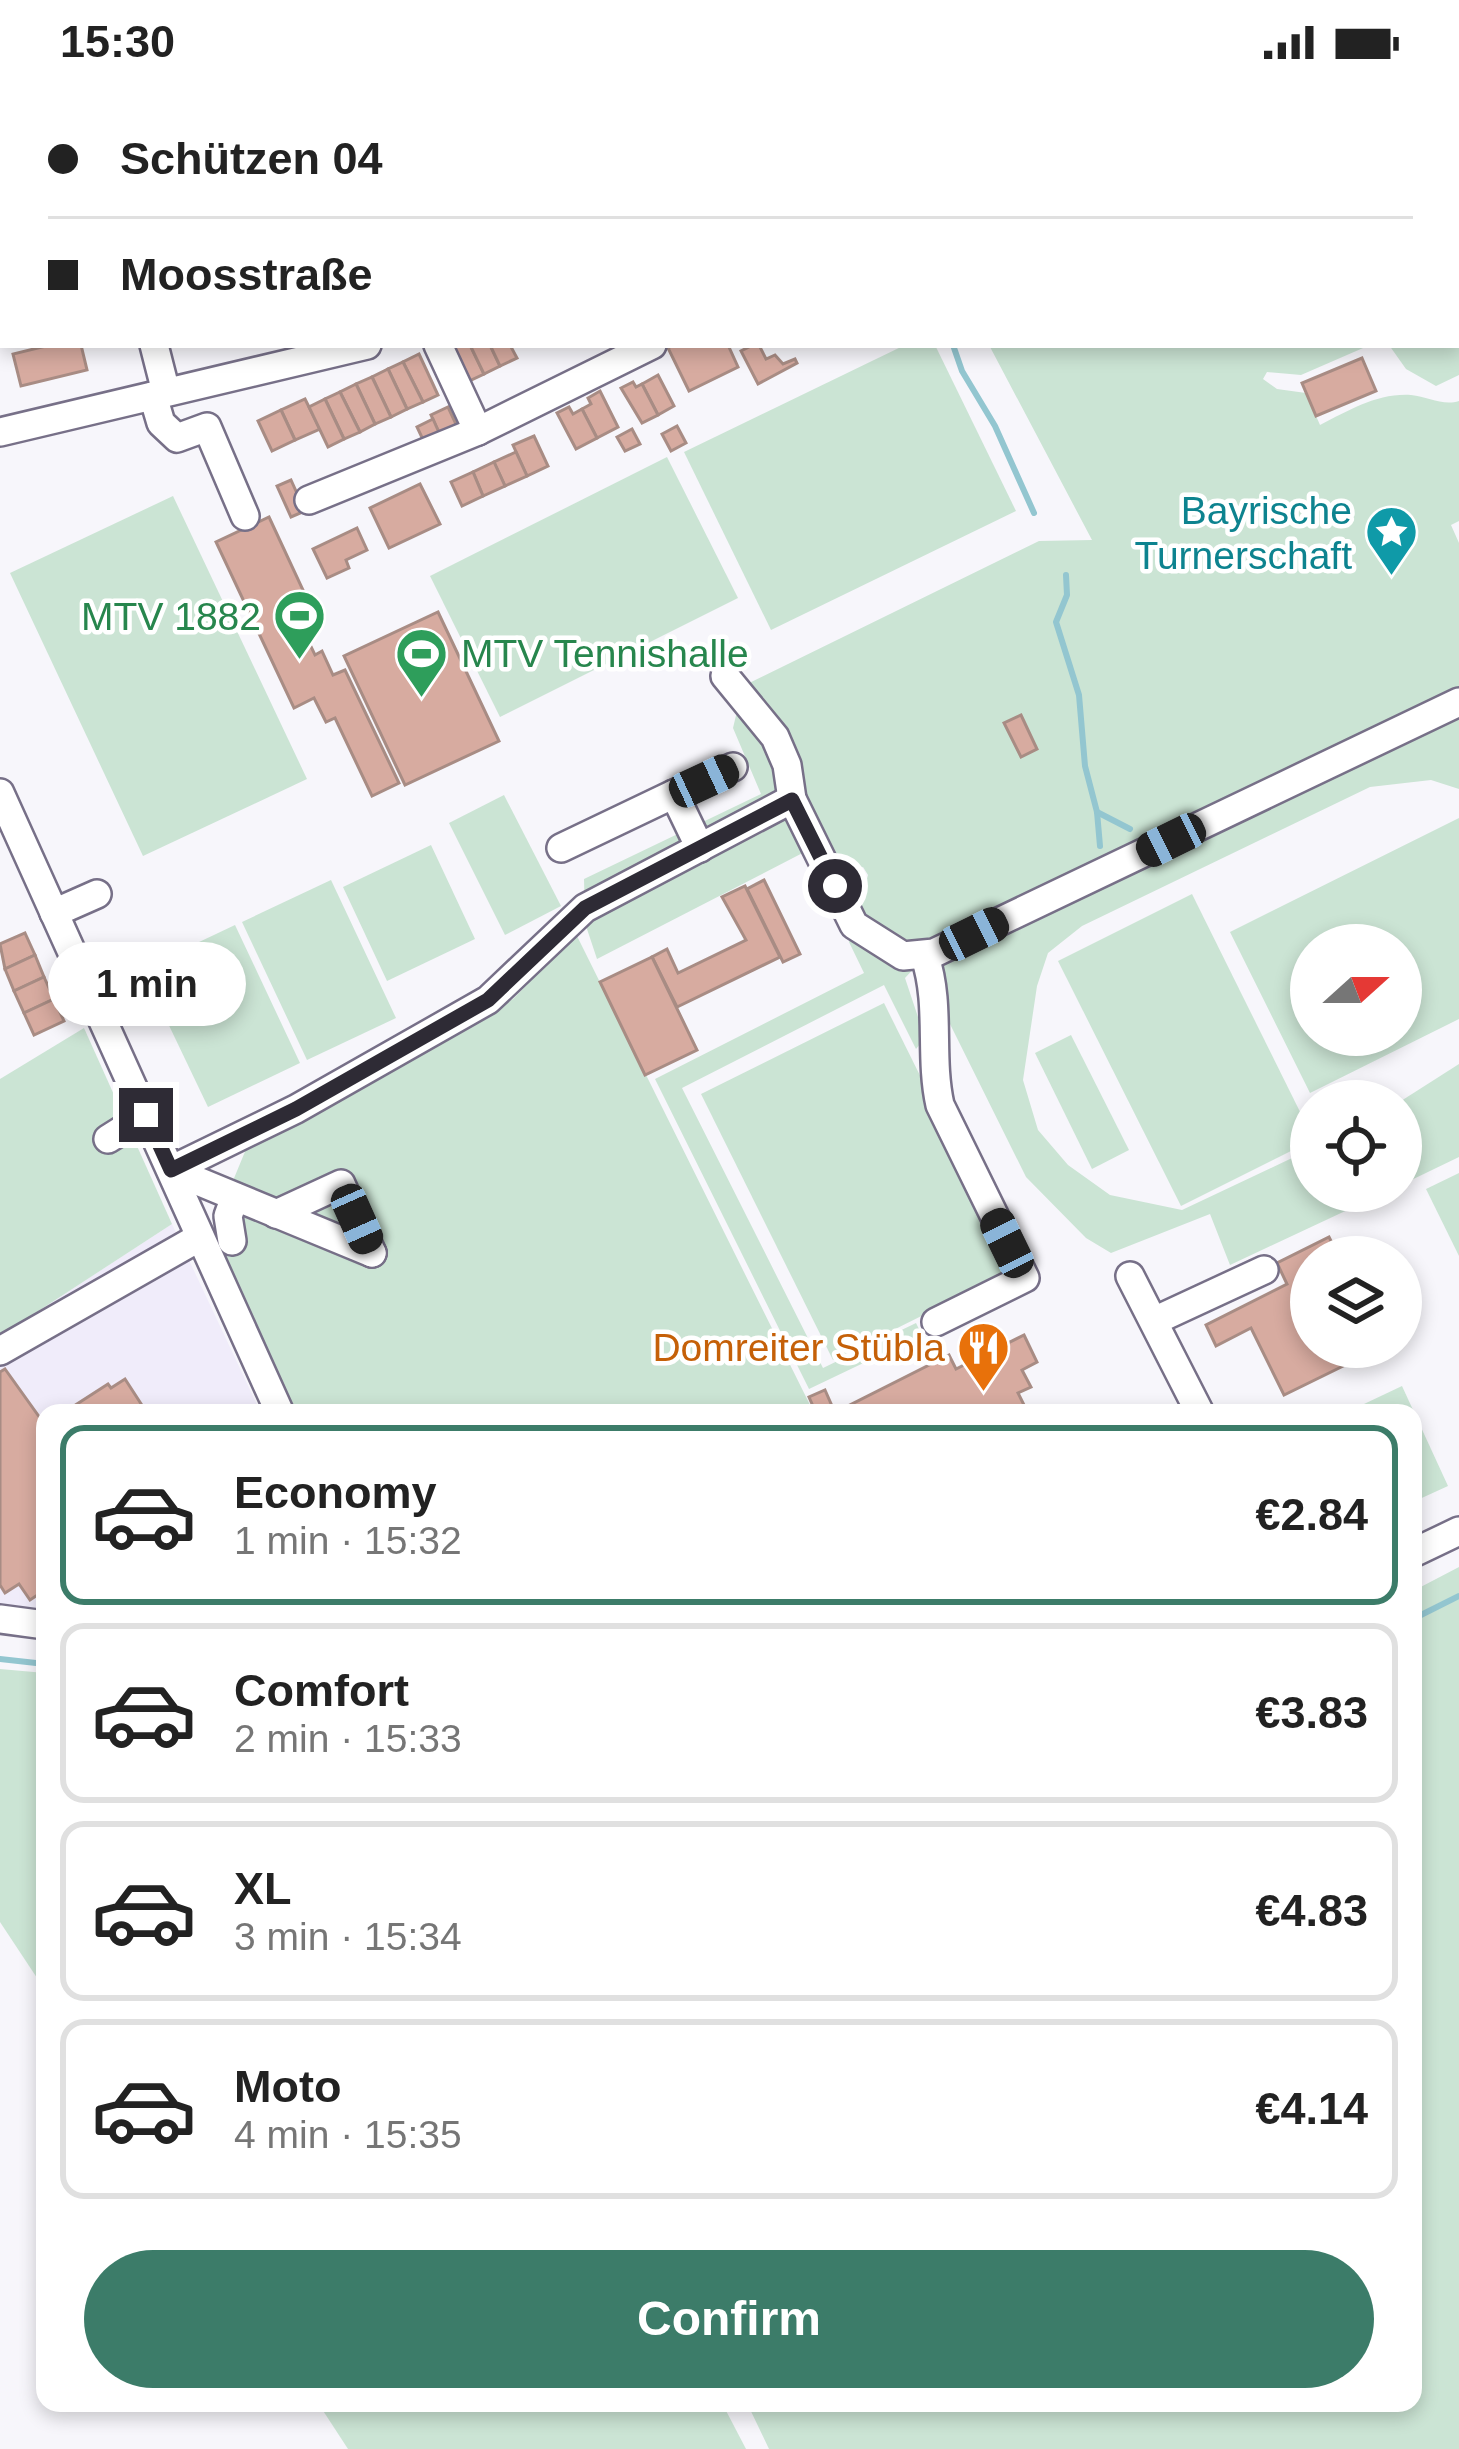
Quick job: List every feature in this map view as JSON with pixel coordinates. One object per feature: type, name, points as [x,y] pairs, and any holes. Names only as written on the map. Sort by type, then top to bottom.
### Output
[{"type":"street","points":[[154,348],[161,423],[177,438],[207,427],[245,516]]},
{"type":"street","points":[[0,432],[354,348]]},
{"type":"street","points":[[440,348],[478,431]]},
{"type":"street","points":[[309,500],[478,431],[646,348]]},
{"type":"street","points":[[725,676],[775,737],[787,765],[792,800],[859,932],[902,956],[925,957],[1459,702]]},
{"type":"street","points":[[561,848],[733,767]]},
{"type":"street","points":[[0,793],[276,1404]]},
{"type":"street","points":[[674,794],[700,848]]},
{"type":"street","points":[[171,1170],[296,1109],[488,1000],[585,908],[792,800]]},
{"type":"street","points":[[55,913],[97,894]]},
{"type":"street","points":[[925,957],[934,992],[934,1077],[940,1105],[1025,1278],[936,1322]]},
{"type":"street","points":[[108,1138],[146,1115]]},
{"type":"street","points":[[171,1170],[276,1214]]},
{"type":"street","points":[[232,1240],[229,1216],[235,1197]]},
{"type":"street","points":[[0,1351],[200,1238]]},
{"type":"street","points":[[1154,1322],[1264,1270]]},
{"type":"street","points":[[1130,1276],[1195,1404]]},
{"type":"street","points":[[1422,1549],[1459,1531]]},
{"type":"street","points":[[0,1619],[36,1624]]},
{"type":"shaded area","points":[[172,1224],[257,1404],[36,1404],[36,1613],[0,1608],[0,1336]]},
{"type":"green space","points":[[899,348],[936,348],[1016,511],[771,630],[684,452]]},
{"type":"green space","points":[[991,348],[1363,348],[1301,375],[1267,372],[1263,379],[1277,389],[1306,393],[1320,425],[1387,397],[1459,401],[1459,521],[1451,525],[1459,543],[1459,789],[1431,780],[1370,787],[1082,926],[1048,953],[1037,986],[1023,1080],[1038,1130],[1068,1165],[1110,1195],[1182,1210],[1290,1159],[1290,1212],[1343,1212],[1230,1265],[1210,1214],[1111,1253],[1086,1238],[1026,1177],[950,1024],[934,947],[905,978],[925,1038],[916,1049],[884,985],[682,1088],[823,1368],[916,1323],[922,1335],[809,1389],[655,1079],[864,973],[849,942],[868,875],[863,867],[837,879],[820,844],[597,959],[585,923],[584,879],[761,794],[733,728],[743,686],[1039,541],[1092,540]]},
{"type":"green space","points":[[1391,348],[1459,348],[1459,375],[1436,386],[1406,369]]},
{"type":"green space","points":[[667,457],[738,598],[500,717],[430,576]]},
{"type":"green space","points":[[173,496],[307,779],[143,856],[10,573]]},
{"type":"green space","points":[[504,795],[561,906],[505,935],[449,823]]},
{"type":"green space","points":[[1459,818],[1459,1019],[1422,1037],[1422,924],[1290,924],[1290,1053],[1230,932]]},
{"type":"green space","points":[[431,845],[475,939],[387,981],[343,887]]},
{"type":"green space","points":[[331,880],[396,1018],[307,1060],[242,922]]},
{"type":"green space","points":[[1192,894],[1290,1092],[1290,1152],[1181,1206],[1058,961]]},
{"type":"green space","points":[[235,925],[300,1063],[208,1107],[142,969]]},
{"type":"green space","points":[[576,934],[810,1404],[292,1404],[213,1229],[249,1142],[513,999]]},
{"type":"green space","points":[[884,1003],[1016,1269],[833,1360],[701,1094]]},
{"type":"green space","points":[[84,1028],[172,1224],[0,1336],[0,1079]]},
{"type":"green space","points":[[1071,1035],[1129,1150],[1092,1169],[1035,1053]]},
{"type":"green space","points":[[1292,1056],[1384,1056],[1336,1080],[1304,1080]]},
{"type":"green space","points":[[1459,1064],[1459,1157],[1422,1175],[1422,1088]]},
{"type":"green space","points":[[1459,1173],[1459,1256],[1426,1189]]},
{"type":"green space","points":[[1402,1386],[1410,1404],[1364,1404]]},
{"type":"green space","points":[[1422,1429],[1448,1486],[1422,1498]]},
{"type":"green space","points":[[1459,1567],[1459,2449],[769,2449],[751,2412],[1422,2412],[1422,1586]]},
{"type":"green space","points":[[0,1669],[36,1672],[36,1976],[0,1922]]},
{"type":"green space","points":[[324,2412],[727,2412],[746,2449],[348,2449]]},
{"type":"building","points":[[38,348],[82,348],[87,370],[21,386],[13,354]]},
{"type":"building","points":[[450,348],[471,348],[484,374],[467,382]]},
{"type":"building","points":[[471,348],[491,348],[500,366],[484,374]]},
{"type":"building","points":[[491,348],[512,348],[517,358],[500,366]]},
{"type":"building","points":[[668,348],[729,348],[738,367],[689,391]]},
{"type":"building","points":[[760,348],[766,359],[775,355],[783,364],[795,359],[797,363],[758,384],[741,351]]},
{"type":"building","points":[[419,354],[438,395],[423,402],[403,362]]},
{"type":"building","points":[[1362,358],[1376,391],[1316,416],[1302,383]]},
{"type":"building","points":[[403,362],[423,402],[407,409],[388,369]]},
{"type":"building","points":[[388,369],[407,409],[391,417],[372,377]]},
{"type":"building","points":[[658,375],[674,406],[658,415],[642,384]]},
{"type":"building","points":[[372,377],[391,417],[375,424],[356,384]]},
{"type":"building","points":[[633,382],[636,387],[642,384],[658,415],[642,423],[621,388]]},
{"type":"building","points":[[356,384],[375,424],[360,432],[340,392]]},
{"type":"building","points":[[600,391],[618,427],[597,438],[582,409]]},
{"type":"building","points":[[340,392],[360,432],[344,439],[325,399]]},
{"type":"building","points":[[305,399],[320,429],[295,440],[281,410]]},
{"type":"building","points":[[325,399],[344,439],[328,447],[309,407]]},
{"type":"building","points":[[448,407],[456,424],[441,437],[431,415]]},
{"type":"building","points":[[569,407],[573,414],[582,409],[597,438],[576,449],[557,413]]},
{"type":"building","points":[[281,410],[295,440],[272,451],[258,421]]},
{"type":"building","points":[[433,419],[441,437],[425,444],[417,427]]},
{"type":"building","points":[[677,426],[686,443],[671,451],[662,434]]},
{"type":"building","points":[[632,429],[640,444],[625,451],[617,437]]},
{"type":"building","points":[[534,436],[548,466],[527,476],[513,445]]},
{"type":"building","points":[[516,452],[527,476],[505,486],[494,462]]},
{"type":"building","points":[[494,462],[505,486],[483,496],[473,472]]},
{"type":"building","points":[[473,472],[483,496],[462,506],[451,482]]},
{"type":"building","points":[[291,480],[305,511],[291,517],[277,486]]},
{"type":"building","points":[[420,484],[440,524],[389,548],[370,508]]},
{"type":"building","name":"MTV 1882","points":[[269,517],[316,618],[301,626],[315,655],[322,651],[333,675],[345,670],[399,783],[372,796],[335,718],[326,722],[314,698],[294,708],[216,542]]},
{"type":"building","points":[[357,528],[367,550],[346,560],[349,568],[327,578],[313,549]]},
{"type":"building","name":"MTV Tennishalle","points":[[438,612],[499,741],[405,785],[344,656]]},
{"type":"building","points":[[1021,715],[1037,749],[1021,757],[1004,723]]},
{"type":"building","points":[[764,880],[800,954],[783,962],[747,889]]},
{"type":"building","points":[[745,886],[780,957],[677,1007],[652,957],[667,949],[678,973],[746,940],[722,897]]},
{"type":"building","points":[[25,933],[35,955],[5,969],[0,944]]},
{"type":"building","points":[[35,955],[44,977],[14,991],[5,969]]},
{"type":"building","points":[[652,957],[697,1050],[645,1075],[600,982]]},
{"type":"building","points":[[44,977],[54,999],[24,1013],[14,991]]},
{"type":"building","points":[[54,999],[64,1021],[34,1035],[24,1013]]},
{"type":"building","points":[[1290,1256],[1290,1368],[1339,1368],[1284,1395],[1251,1328],[1216,1346],[1206,1325],[1287,1284],[1277,1263]]},
{"type":"building","points":[[1024,1335],[1037,1362],[1022,1370],[1031,1387],[1018,1393],[1024,1404],[852,1404],[949,1355],[956,1369]]},
{"type":"building","points":[[5,1369],[36,1412],[36,1596],[30,1600],[19,1584],[5,1593],[0,1585],[0,1372]]},
{"type":"building","points":[[125,1379],[141,1404],[77,1404],[108,1384],[111,1388]]},
{"type":"building","points":[[825,1390],[831,1404],[812,1404],[809,1397]]},
{"type":"waterway","points":[[954,348],[1034,513]]},
{"type":"waterway","points":[[1066,575],[1067,595],[1056,622],[1079,695],[1085,766],[1100,846]]},
{"type":"waterway","points":[[1097,812],[1130,829]]},
{"type":"waterway","points":[[1422,1614],[1459,1596]]},
{"type":"waterway","points":[[0,1659],[36,1663]]},
{"type":"place","name":"Bayrische Turnerschaft","points":[[1391,578]]},
{"type":"place","name":"MTV 1882","points":[[300,662]]},
{"type":"place","name":"MTV Tennishalle","points":[[422,699]]},
{"type":"place","name":"Domreiter Stübla","points":[[984,1393]]},
{"type":"route","points":[[146,1115],[171,1170],[296,1109],[488,1000],[585,908],[792,800],[835,886]]}]
